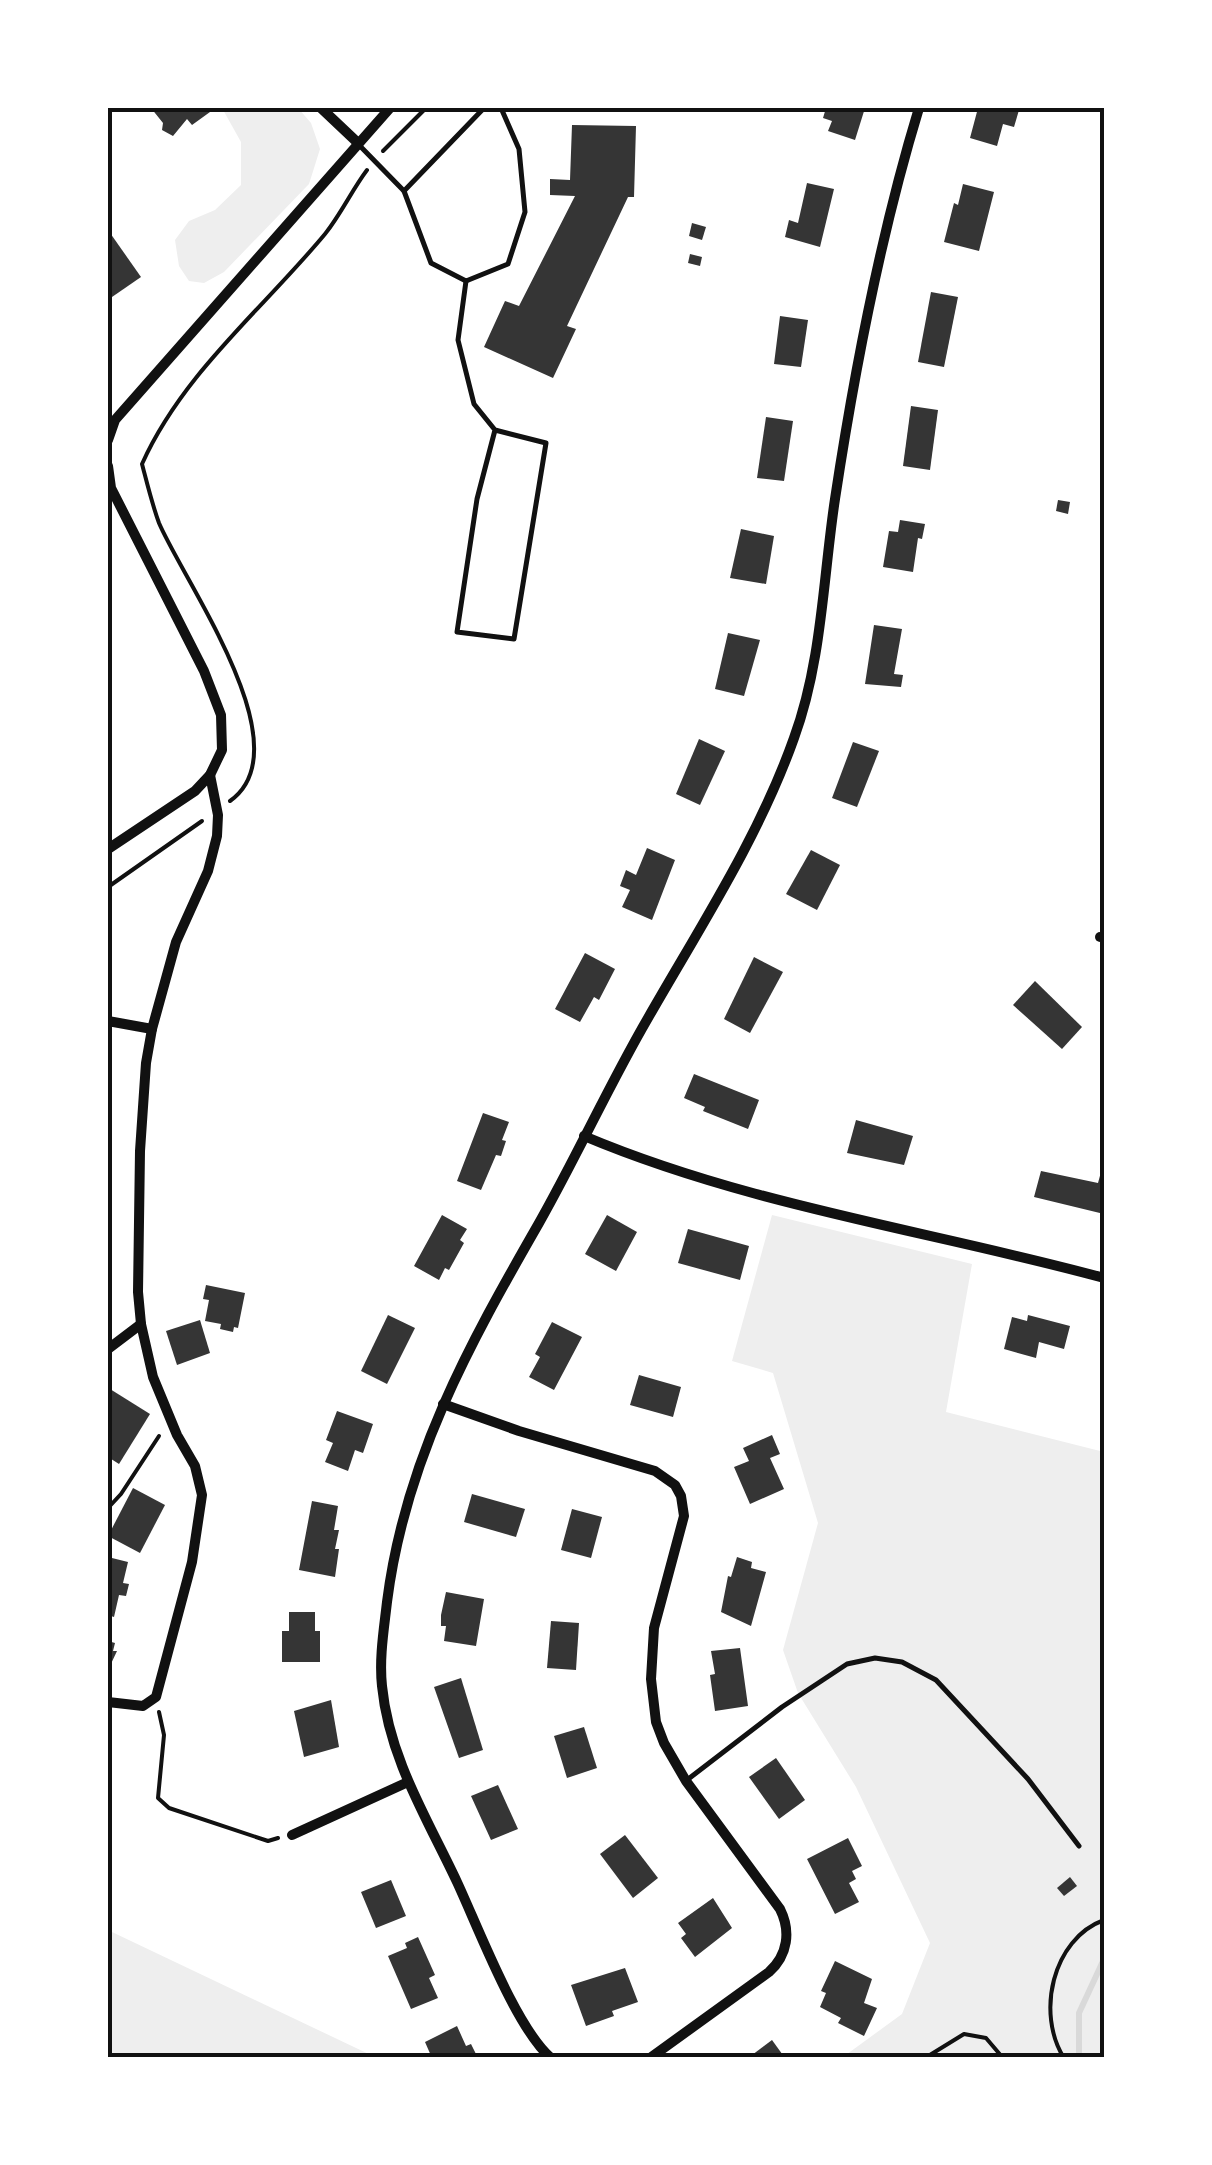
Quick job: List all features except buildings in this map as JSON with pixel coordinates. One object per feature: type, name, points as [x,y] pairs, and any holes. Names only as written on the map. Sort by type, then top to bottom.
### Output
[{"type":"street","points":[[321,108],[358,144]]},
{"type":"street","points":[[108,440],[111,418],[390,108]]},
{"type":"street","points":[[550,2058],[531,2036],[408,1782],[385,1712],[381,1673],[390,1580],[406,1502],[443,1404],[496,1298],[740,856],[800,721],[812,670],[868,308],[919,108]]},
{"type":"street","points":[[108,466],[112,488],[204,671],[221,715],[222,750],[210,775],[195,792],[108,849]]},
{"type":"street","points":[[108,1702],[143,1706],[156,1697],[202,1516],[199,1478],[153,1377],[138,1292],[146,1063],[176,942],[211,861],[217,836],[218,810],[210,775]]},
{"type":"street","points":[[108,1020],[152,1029]]},
{"type":"street","points":[[584,1136],[742,1190],[1104,1278]]},
{"type":"street","points":[[108,1349],[141,1324]]},
{"type":"street","points":[[443,1404],[520,1432],[655,1471],[675,1485],[684,1505],[684,1520],[656,1621],[651,1679],[658,1729],[686,1781],[780,1909],[787,1938],[776,1966],[650,2058]]},
{"type":"street","points":[[292,1835],[408,1782]]},
{"type":"lane","points":[[404,192],[484,108]]},
{"type":"lane","points":[[466,282],[508,264],[525,212],[519,149],[501,108]]},
{"type":"lane","points":[[358,144],[404,192],[430,262],[466,282]]},
{"type":"lane","points":[[466,282],[458,340],[474,404],[496,430],[546,443],[514,639],[458,632],[477,499],[496,430]]},
{"type":"lane","points":[[686,1781],[782,1707],[846,1664],[875,1658],[902,1662],[936,1680],[1028,1779],[1079,1846]]},
{"type":"path","points":[[108,886],[239,794],[253,769],[254,743],[247,699],[159,523],[142,464],[155,435],[204,364],[327,231],[375,160],[426,108]]},
{"type":"path","points":[[108,1508],[170,1419]]},
{"type":"path","points":[[156,1697],[164,1735],[158,1798],[168,1808],[268,1841],[292,1835]]},
{"type":"path","points":[[1064,2058],[1053,2040],[1050,1991],[1070,1944],[1092,1924],[1104,1920]]},
{"type":"path","points":[[925,2058],[964,2034],[986,2038],[1002,2058]]},
{"type":"shaded area","points":[[222,108],[298,108],[311,123],[320,149],[309,184],[224,272],[204,283],[189,281],[179,266],[175,240],[189,221],[215,210],[241,185],[241,142]]},
{"type":"shaded area","points":[[772,1215],[972,1264],[946,1412],[1104,1452],[1104,2057],[843,2057],[902,2014],[930,1943],[856,1787],[798,1693],[783,1650],[818,1523],[773,1373],[732,1361]]},
{"type":"shaded area","points":[[108,1932],[112,1932],[375,2057],[108,2057]]},
{"type":"waterway","points":[[1079,2058],[1079,2013],[1104,1959]]}]
